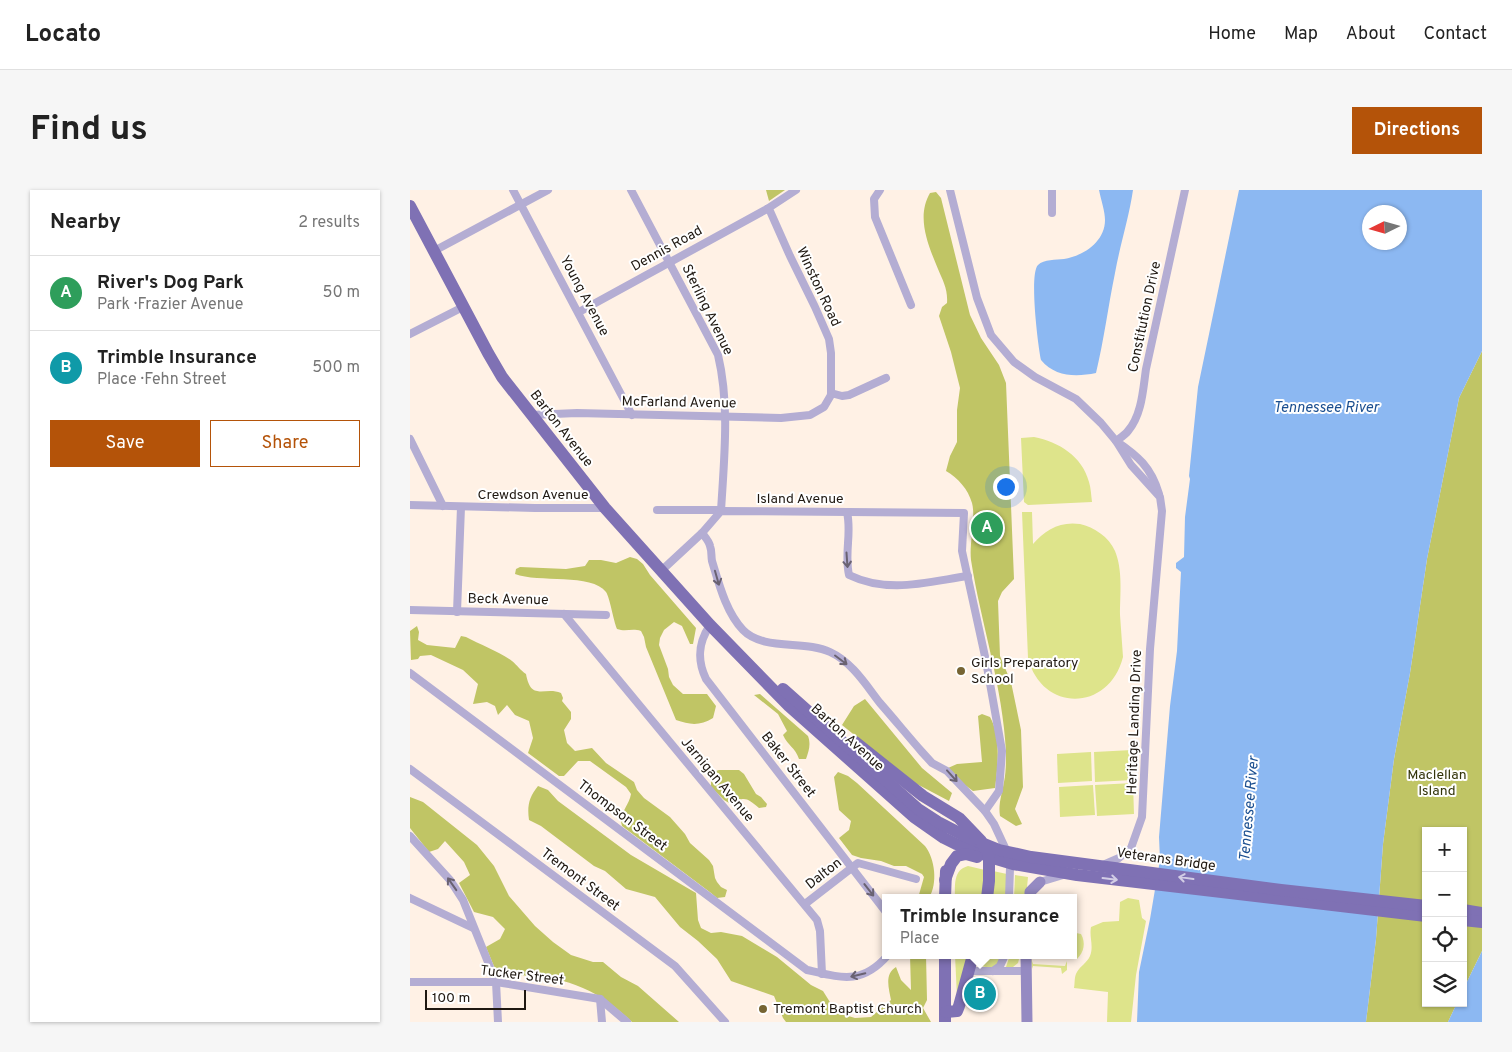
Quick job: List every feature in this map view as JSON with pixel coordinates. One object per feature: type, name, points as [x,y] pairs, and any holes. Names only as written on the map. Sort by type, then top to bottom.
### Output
[{"type":"main road","name":"Barton Avenue","points":[[410,206],[502,377],[605,508],[710,625],[789,706],[861,772],[914,817],[944,838],[960,846]]},
{"type":"main road","name":"Barton Avenue","points":[[728,643],[758,667],[912,804],[938,822]]},
{"type":"main road","points":[[758,667],[809,704],[923,796],[959,818],[971,829],[981,841],[989,858],[987,894]]},
{"type":"main road","name":"Veterans Bridge","points":[[938,822],[960,846],[1007,862],[1078,875],[1422,916]]},
{"type":"main road","points":[[945,894],[948,862],[960,846]]},
{"type":"main road","name":"Veterans Bridge","points":[[960,846],[1281,890],[1422,906]]},
{"type":"main road","points":[[1467,910],[1482,912]]},
{"type":"main road","points":[[1467,920],[1482,922]]},
{"type":"main road","points":[[945,959],[946,1017]]},
{"type":"main road","points":[[946,1017],[956,1011],[959,1006],[972,959]]},
{"type":"street","name":"Young Avenue","points":[[513,190],[632,415]]},
{"type":"street","points":[[434,251],[548,190]]},
{"type":"street","name":"Sterling Avenue","points":[[631,190],[718,355],[723,374],[725,416],[721,511]]},
{"type":"street","name":"Dennis Road","points":[[579,312],[767,209],[796,190]]},
{"type":"street","points":[[880,190],[874,199],[875,217],[911,305]]},
{"type":"street","name":"Heritage Landing Drive","points":[[950,190],[977,298],[991,335],[1014,362],[1076,399],[1116,441],[1132,465],[1160,497],[1162,511],[1150,649],[1145,792],[1142,817],[1137,835],[1131,848],[1119,858],[1097,868],[1040,882]]},
{"type":"street","points":[[1052,190],[1052,213]]},
{"type":"street","name":"Constitution Drive","points":[[1116,441],[1128,431],[1136,418],[1143,393],[1146,369],[1185,190]]},
{"type":"street","name":"Winston Road","points":[[767,209],[770,211],[829,339],[831,394],[824,407]]},
{"type":"street","points":[[410,334],[463,307]]},
{"type":"street","points":[[831,394],[849,395],[886,378]]},
{"type":"street","name":"McFarland Avenue","points":[[531,415],[576,413],[781,418],[810,415],[824,407]]},
{"type":"street","points":[[410,439],[444,506]]},
{"type":"street","name":"Crewdson Avenue","points":[[410,505],[605,508]]},
{"type":"street","points":[[457,612],[461,507]]},
{"type":"street","name":"Island Avenue","points":[[657,510],[964,513],[962,551],[968,576]]},
{"type":"street","points":[[661,571],[702,533],[721,511]]},
{"type":"street","points":[[847,512],[849,522],[846,561],[849,575],[869,582],[906,586],[968,576],[1002,751],[999,791],[985,811]]},
{"type":"street","points":[[702,533],[710,545],[711,557],[720,590],[736,620],[744,630],[751,636],[766,642],[818,648],[831,652],[845,662],[927,758],[932,763],[947,770],[985,811],[1001,837],[1007,852],[1010,868],[1009,894]]},
{"type":"street","name":"Beck Avenue","points":[[410,610],[606,615]]},
{"type":"street","name":"Jarnigan Avenue","points":[[564,614],[805,904],[819,924],[822,948],[822,974]]},
{"type":"street","name":"Baker Street","points":[[710,625],[704,633],[700,648],[700,666],[706,679],[882,907]]},
{"type":"street","name":"Thompson Street","points":[[410,673],[799,965],[807,970],[822,974]]},
{"type":"street","name":"Tremont Street","points":[[410,769],[675,966],[725,1022]]},
{"type":"street","points":[[410,836],[450,880],[463,900],[496,982],[498,1022]]},
{"type":"street","name":"Dalton","points":[[805,904],[858,863],[916,880]]},
{"type":"street","points":[[1030,894],[1040,882]]},
{"type":"street","points":[[410,898],[473,928]]},
{"type":"street","points":[[822,974],[851,977],[864,975],[877,967],[884,959]]},
{"type":"street","points":[[994,971],[1000,966],[1003,959]]},
{"type":"street","points":[[1026,959],[1027,1022]]},
{"type":"street","points":[[969,971],[1026,971]]},
{"type":"street","name":"Tucker Street","points":[[410,982],[496,982],[600,999]]},
{"type":"street","points":[[600,999],[602,1022]]},
{"type":"street","points":[[600,999],[627,1022]]},
{"type":"green space","points":[[766,190],[785,190],[769,201]]},
{"type":"green space","points":[[936,192],[941,198],[970,315],[981,338],[999,365],[1006,383],[1014,579],[1002,592],[998,601],[1000,656],[1011,682],[1021,730],[1023,787],[1015,809],[1022,824],[1016,826],[1000,816],[1000,803],[1006,767],[1004,728],[1001,704],[971,560],[972,503],[962,484],[946,471],[950,456],[957,442],[957,410],[960,388],[939,316],[942,307],[947,303],[946,289],[927,241],[925,231],[924,212],[926,202],[930,193]]},
{"type":"green space","name":"Maclellan Island","points":[[1482,351],[1482,951],[1467,982],[1467,827],[1422,827],[1422,1007],[1455,1007],[1448,1022],[1366,1022],[1376,939],[1383,844],[1394,759],[1410,673],[1427,559],[1459,398]]},
{"type":"green space","points":[[1034,437],[1052,442],[1075,458],[1086,473],[1090,484],[1092,502],[1028,505],[1024,502],[1021,438]]},
{"type":"green space","points":[[1022,512],[1032,512],[1033,544],[1048,531],[1060,525],[1080,524],[1101,533],[1109,541],[1118,558],[1123,657],[1115,675],[1104,688],[1090,696],[1076,699],[1061,696],[1047,689],[1036,676],[1028,658]]},
{"type":"green space","points":[[630,557],[637,559],[643,564],[650,575],[696,628],[693,644],[690,644],[682,626],[674,622],[664,630],[659,645],[673,685],[683,694],[707,694],[716,706],[713,718],[708,721],[695,724],[676,720],[641,631],[617,629],[606,592],[599,586],[577,580],[525,577],[515,574],[516,569],[520,567],[566,569],[585,566],[589,560],[616,563]]},
{"type":"green space","points":[[417,626],[419,632],[418,640],[427,645],[455,648],[461,636],[466,637],[512,661],[526,674],[531,688],[539,691],[561,693],[562,701],[571,712],[571,719],[564,730],[567,743],[575,751],[592,748],[606,763],[634,782],[637,790],[644,798],[670,817],[685,834],[690,843],[709,860],[713,866],[717,882],[727,890],[725,897],[717,898],[622,826],[621,818],[631,794],[626,787],[590,761],[578,761],[564,776],[559,776],[528,753],[533,738],[529,721],[515,715],[507,705],[498,715],[495,706],[487,702],[473,704],[478,684],[463,670],[431,655],[420,656],[418,659],[411,660],[410,631]]},
{"type":"green space","points":[[760,694],[808,736],[809,748],[806,759],[799,759],[796,752],[785,739],[783,735],[787,731],[778,714],[754,695]]},
{"type":"green space","points":[[865,699],[922,768],[952,793],[949,801],[913,782],[842,725],[854,706]]},
{"type":"green space","points":[[982,714],[990,717],[996,733],[998,761],[996,780],[995,788],[973,791],[948,768],[957,764],[982,762],[978,716]]},
{"type":"green space","points":[[1132,750],[1133,780],[1095,782],[1094,752]]},
{"type":"green space","points":[[1091,752],[1092,781],[1058,783],[1057,754]]},
{"type":"green space","points":[[719,770],[739,770],[744,774],[756,794],[767,804],[766,807],[759,808],[746,799],[729,803],[724,800],[711,787],[713,772]]},
{"type":"green space","points":[[838,772],[848,776],[925,846],[931,858],[934,871],[934,885],[931,894],[919,894],[924,877],[922,874],[906,866],[894,866],[881,861],[852,855],[839,838],[849,830],[851,821],[839,810],[834,777]]},
{"type":"green space","points":[[1133,783],[1134,814],[1097,816],[1095,785]]},
{"type":"green space","points":[[1093,785],[1095,815],[1060,817],[1059,787]]},
{"type":"green space","points":[[538,786],[548,790],[558,801],[631,855],[696,893],[698,920],[701,928],[711,933],[721,932],[742,936],[777,957],[811,985],[823,991],[833,1007],[842,1014],[855,1018],[871,1017],[891,1000],[889,978],[892,970],[896,967],[901,980],[911,990],[910,959],[926,959],[927,1000],[923,1008],[931,1022],[786,1022],[774,996],[731,981],[717,959],[680,927],[655,897],[626,889],[605,871],[594,866],[541,826],[529,820],[529,802]]},
{"type":"green space","points":[[410,797],[423,802],[477,845],[494,866],[509,896],[535,926],[553,942],[571,955],[593,962],[603,962],[621,977],[638,986],[679,1022],[632,1022],[602,998],[571,983],[536,976],[498,976],[486,947],[500,939],[505,929],[493,917],[474,912],[459,883],[470,875],[464,862],[445,841],[438,849],[429,852],[410,828]]},
{"type":"green space","points":[[968,866],[985,870],[983,894],[955,894],[957,874]]},
{"type":"green space","points":[[993,871],[1007,874],[1006,894],[992,894]]},
{"type":"green space","points":[[1015,875],[1028,877],[1026,894],[1014,894]]},
{"type":"green space","points":[[1128,898],[1139,900],[1142,918],[1146,921],[1136,975],[1131,1022],[1107,1022],[1108,992],[1074,988],[1075,978],[1078,970],[1090,956],[1092,949],[1091,927],[1103,922],[1119,921],[1120,902]]},
{"type":"green space","points":[[1077,933],[1083,937],[1084,944],[1077,959]]},
{"type":"green space","points":[[955,959],[968,959],[957,997]]},
{"type":"green space","points":[[979,959],[1001,959],[1000,963],[991,968],[981,966]]},
{"type":"green space","points":[[1009,959],[1019,959],[1018,963],[1013,967],[1006,967]]},
{"type":"green space","points":[[1031,959],[1033,964],[1065,966],[1067,961],[1067,970],[1062,974],[1061,968],[1033,966],[1032,969]]},
{"type":"water","points":[[1099,190],[1133,190],[1096,373],[1074,375],[1059,373],[1041,360],[1035,311],[1035,271],[1041,263],[1078,255],[1092,247],[1097,241],[1104,228],[1105,220]]},
{"type":"water","name":"Tennessee River","points":[[1239,190],[1482,190],[1482,351],[1459,398],[1427,559],[1410,673],[1394,759],[1383,844],[1376,939],[1366,1022],[1137,1022],[1139,972],[1160,860],[1159,837],[1170,706],[1177,651],[1181,572],[1176,568],[1176,563],[1184,557],[1189,476],[1198,387]]},
{"type":"water","points":[[1482,951],[1482,1022],[1448,1022],[1455,1007],[1467,1007],[1467,982]]},
{"type":"place","name":"River's Dog Park","points":[[987,528]]},
{"type":"place","name":"Girls Preparatory School","points":[[961,671]]},
{"type":"place","name":"Trimble Insurance","points":[[980,994]]},
{"type":"place","name":"Tremont Baptist Church","points":[[763,1009]]}]
